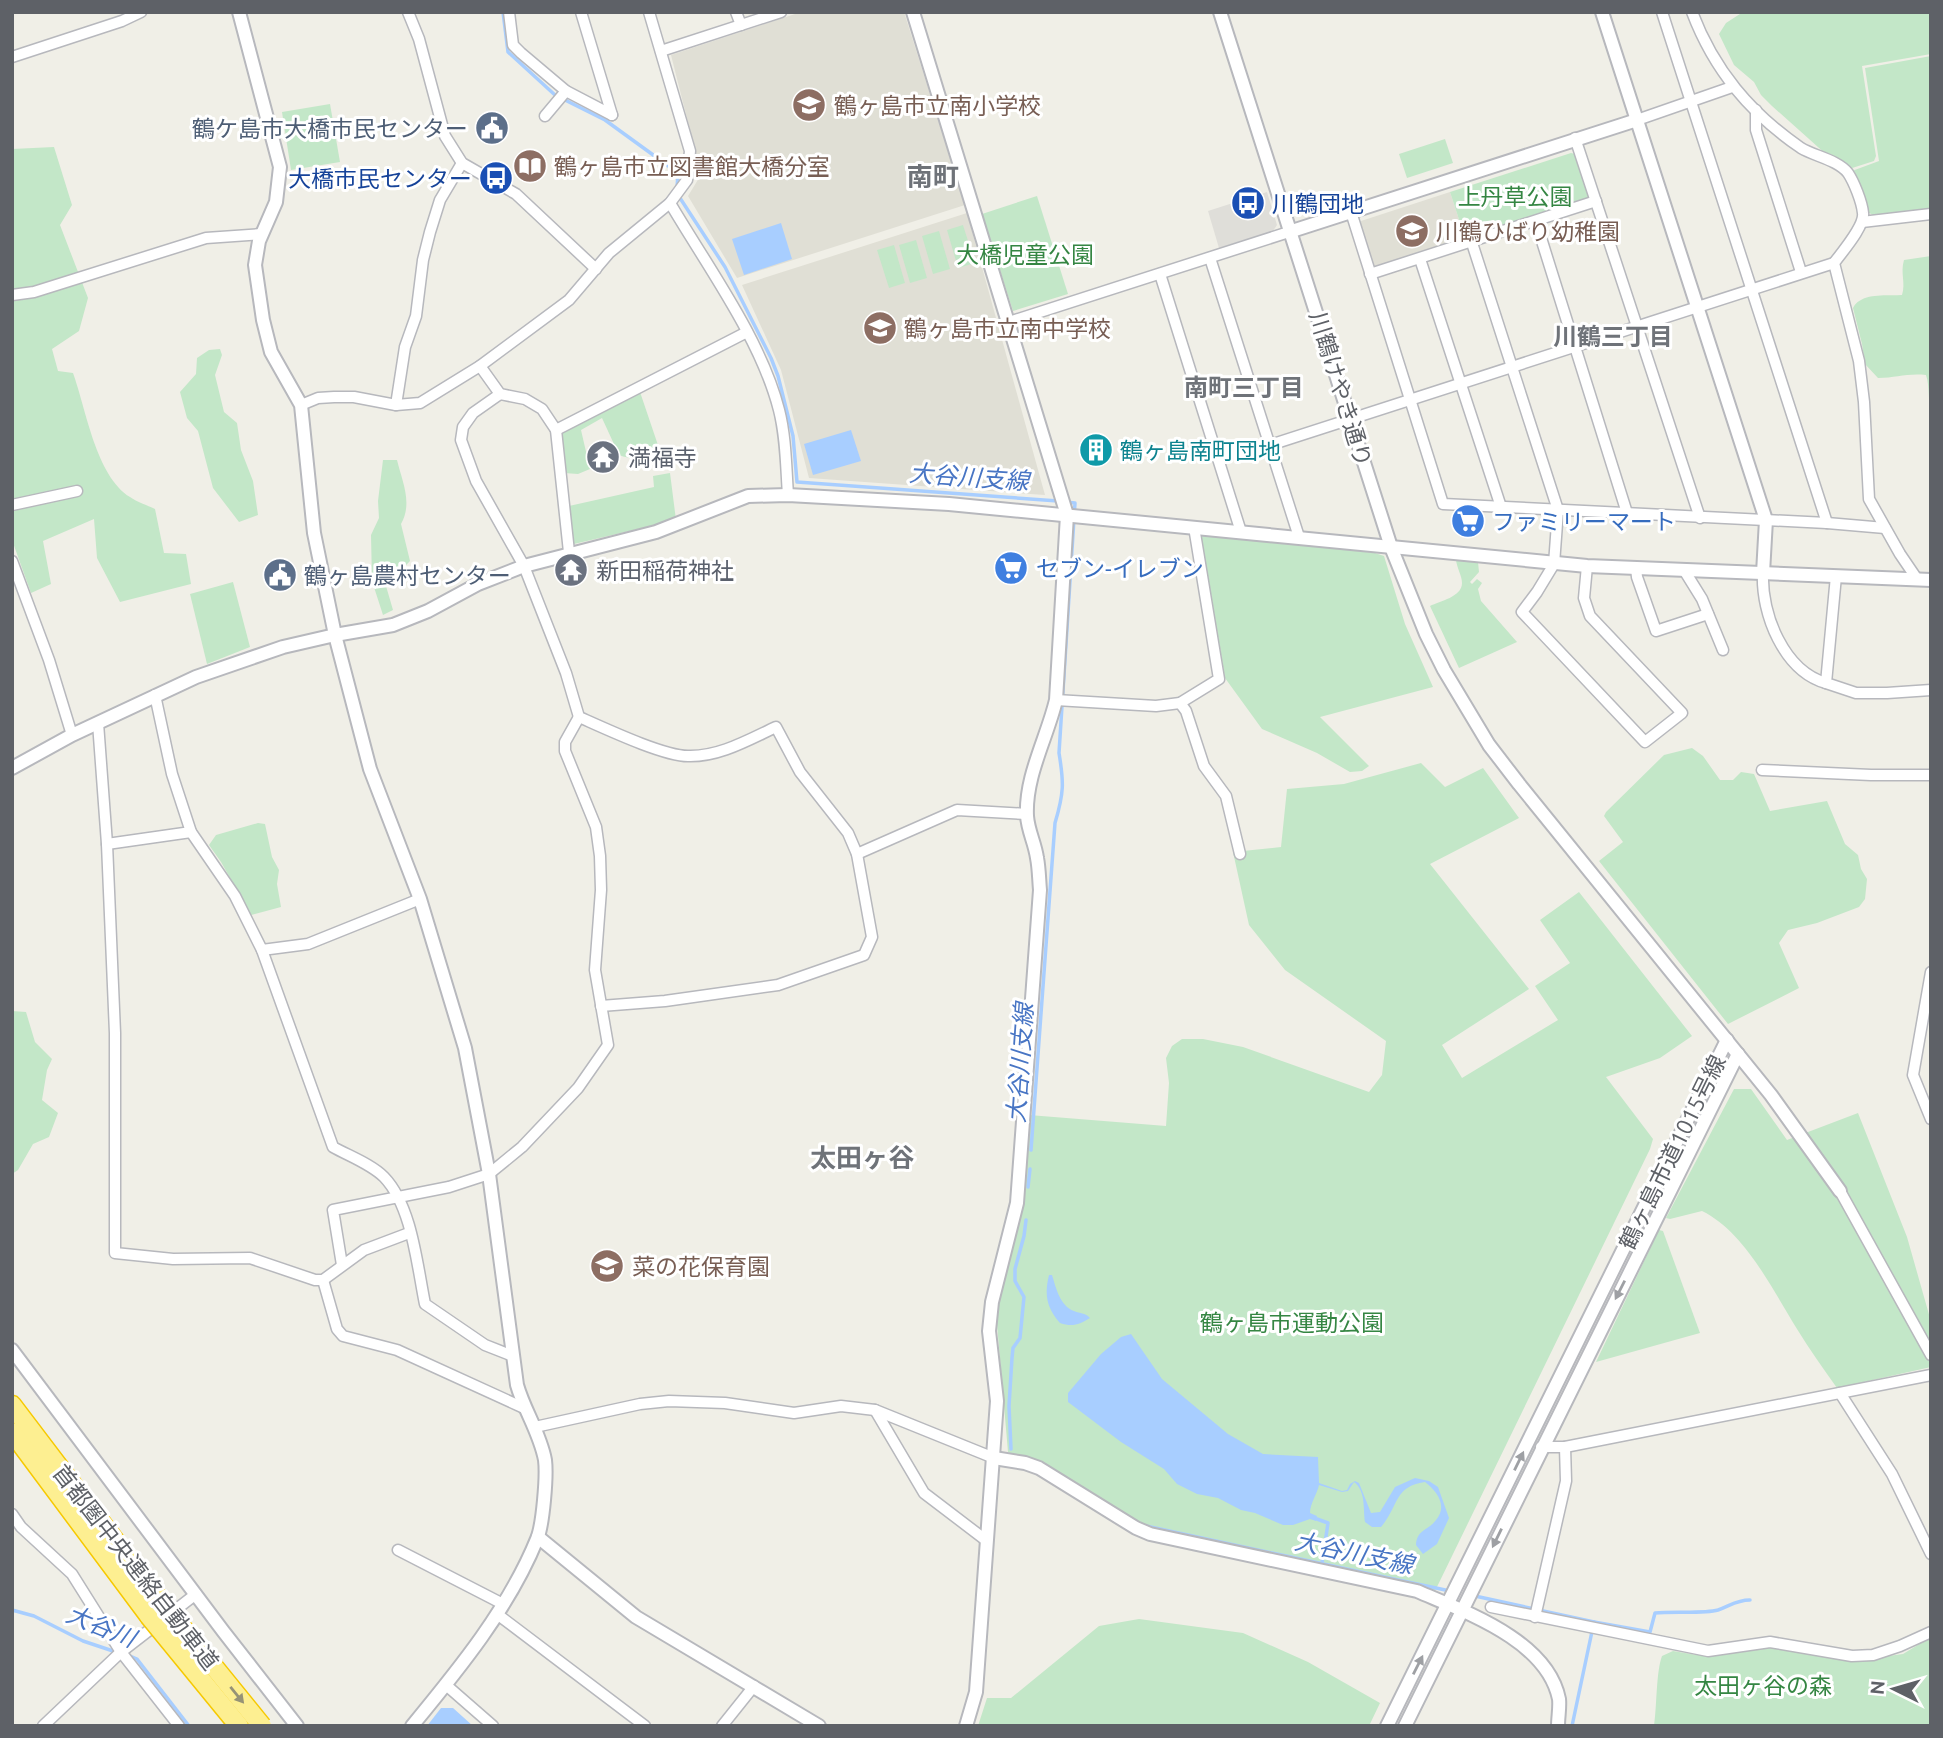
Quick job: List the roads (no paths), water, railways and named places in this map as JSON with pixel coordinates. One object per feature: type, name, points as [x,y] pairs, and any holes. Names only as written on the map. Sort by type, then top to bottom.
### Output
[{"type":"highway","name":"首都圏中央連絡自動車道","points":[[12,1405],[239,1726]]},
{"type":"highway","name":"首都圏中央連絡自動車道","points":[[12,1432],[156,1610],[262,1726]]},
{"type":"street","points":[[12,57],[122,22],[141,12]]},
{"type":"street","points":[[239,12],[281,167],[276,202],[262,234],[255,265],[263,320],[271,352],[301,405],[314,533],[335,635],[370,769],[420,899],[465,1048],[489,1174],[517,1385],[524,1408],[535,1427],[545,1460],[545,1488],[538,1537],[500,1609],[446,1685],[412,1726]]},
{"type":"street","points":[[408,12],[419,39],[445,136],[462,163],[516,194],[596,269]]},
{"type":"street","points":[[509,12],[513,45],[566,91],[612,114],[581,12]]},
{"type":"street","points":[[301,405],[318,398],[334,397],[354,397],[396,405],[420,403],[480,366],[569,300],[609,253],[670,203],[687,180],[690,151],[649,12]]},
{"type":"street","points":[[736,12],[740,25]]},
{"type":"street","points":[[661,51],[781,12]]},
{"type":"street","points":[[913,12],[1064,506],[1056,700],[1049,730],[1031,780],[1027,814],[1037,856],[1041,890],[1017,1203],[992,1302],[989,1331],[997,1401],[976,1692],[966,1726]]},
{"type":"street","name":"川鶴けやき通り","points":[[1220,12],[1391,547]]},
{"type":"street","points":[[1602,12],[1766,520],[1762,587],[1780,645],[1794,661],[1818,680],[1856,693],[1931,690]]},
{"type":"street","points":[[1662,12],[1826,523]]},
{"type":"street","points":[[1270,446],[1834,263],[1862,222],[1864,214],[1847,172],[1800,147],[1732,86],[1711,53],[1692,12]]},
{"type":"street","points":[[1009,322],[1690,103],[1732,86]]},
{"type":"street","points":[[545,116],[566,91]]},
{"type":"street","points":[[1756,110],[1756,130],[1801,272]]},
{"type":"street","points":[[1575,138],[1700,517]]},
{"type":"street","points":[[396,405],[405,347],[416,316],[430,232],[440,200],[462,163]]},
{"type":"street","points":[[1370,274],[1596,201]]},
{"type":"street","points":[[670,203],[747,332],[779,409],[788,495]]},
{"type":"street","points":[[1351,212],[1443,504],[1885,528]]},
{"type":"street","points":[[1862,222],[1931,214]]},
{"type":"street","points":[[1536,222],[1627,513]]},
{"type":"street","points":[[12,295],[34,292],[206,237],[262,234]]},
{"type":"street","points":[[1472,243],[1514,366],[1558,510],[1553,564],[1538,592],[1522,612],[1644,742],[1682,713],[1590,616],[1584,598],[1587,566]]},
{"type":"street","points":[[1210,258],[1300,537]]},
{"type":"street","points":[[1420,259],[1501,507]]},
{"type":"street","points":[[1834,263],[1859,361],[1869,499],[1917,579]]},
{"type":"street","points":[[1160,274],[1241,532]]},
{"type":"street","points":[[556,430],[747,332]]},
{"type":"street","points":[[480,366],[499,394],[525,399],[542,409],[556,430],[569,552]]},
{"type":"street","points":[[342,1265],[333,1210],[449,1187],[489,1174],[522,1147],[578,1088],[608,1045],[595,970],[601,890],[596,827],[565,751],[565,742],[579,717],[566,673],[524,566],[476,481],[461,440],[463,427],[473,413],[499,394]]},
{"type":"street","points":[[12,505],[77,491]]},
{"type":"street","points":[[12,768],[72,735],[196,677],[257,656],[335,635],[393,625],[428,611],[478,584],[524,566],[656,531],[748,496],[788,495],[949,504],[1064,506],[1194,527],[1553,564],[1931,580]]},
{"type":"street","points":[[1056,700],[1156,706],[1180,703],[1219,679],[1194,527]]},
{"type":"street","name":"鶴ヶ島市道1015号線","points":[[1387,1726],[1727,1040],[1489,745],[1444,670],[1426,634],[1391,547]]},
{"type":"street","points":[[12,561],[49,660],[72,735]]},
{"type":"street","points":[[1636,568],[1656,631],[1708,614]]},
{"type":"street","points":[[1684,570],[1708,614],[1723,650]]},
{"type":"street","points":[[1826,683],[1836,576]]},
{"type":"street","points":[[155,695],[172,774],[191,832],[234,896],[262,950],[332,1147],[382,1176],[400,1198],[425,1304],[485,1345],[513,1356]]},
{"type":"street","points":[[1180,703],[1186,711],[1204,766],[1226,796],[1240,854]]},
{"type":"street","points":[[579,717],[653,747],[686,757],[722,751],[776,727],[800,772],[848,833],[857,853],[872,937],[864,956],[778,985],[665,1001],[601,1006]]},
{"type":"street","points":[[98,723],[107,844],[115,1032],[115,1253],[173,1259],[250,1258],[315,1280],[323,1280],[364,1250],[410,1233]]},
{"type":"street","points":[[1762,770],[1931,775]]},
{"type":"street","points":[[857,853],[957,810],[1027,814]]},
{"type":"street","points":[[107,844],[191,832]]},
{"type":"street","points":[[262,950],[309,944],[420,899]]},
{"type":"street","points":[[1931,972],[1913,1075],[1931,1119]]},
{"type":"street","points":[[1727,1040],[1798,1130],[1840,1191],[1931,1355]]},
{"type":"street","name":"鶴ヶ島市道1015号線","points":[[1405,1726],[1738,1054]]},
{"type":"street","points":[[1920,1088],[1931,1085]]},
{"type":"street","points":[[323,1280],[337,1329],[343,1336],[397,1350],[524,1408]]},
{"type":"street","points":[[12,1350],[297,1726]]},
{"type":"street","points":[[1541,1447],[1565,1447],[1931,1375]]},
{"type":"street","points":[[1840,1393],[1892,1474],[1931,1553]]},
{"type":"street","points":[[535,1427],[629,1406],[668,1401],[725,1403],[794,1413],[841,1406],[874,1410],[993,1458],[1040,1468],[1150,1534],[1417,1591],[1461,1611],[1527,1648],[1548,1670],[1559,1699],[1558,1726]]},
{"type":"street","points":[[874,1410],[924,1493],[988,1541]]},
{"type":"street","points":[[1535,1617],[1566,1481],[1565,1447]]},
{"type":"street","points":[[12,1514],[21,1527],[72,1574],[121,1652],[178,1726]]},
{"type":"street","points":[[538,1537],[636,1617],[819,1726]]},
{"type":"street","points":[[398,1550],[500,1609],[644,1726]]},
{"type":"street","points":[[43,1726],[121,1652],[196,1594]]},
{"type":"street","points":[[1490,1607],[1708,1651],[1770,1642],[1852,1656],[1873,1655],[1931,1632]]},
{"type":"street","points":[[446,1685],[493,1726]]},
{"type":"street","points":[[722,1726],[754,1686]]},
{"type":"water","points":[[781,223],[792,259],[744,275],[732,239]]},
{"type":"water","points":[[851,430],[861,461],[813,475],[804,444]]},
{"type":"water","points":[[1049,1275],[1052,1275],[1065,1305],[1090,1318],[1075,1325],[1060,1323],[1048,1301]]},
{"type":"water","points":[[1131,1334],[1162,1379],[1228,1434],[1263,1454],[1318,1457],[1319,1483],[1342,1491],[1347,1490],[1350,1484],[1355,1481],[1359,1483],[1371,1513],[1380,1512],[1395,1487],[1415,1478],[1429,1481],[1438,1487],[1449,1518],[1437,1544],[1423,1554],[1416,1545],[1418,1536],[1433,1524],[1441,1509],[1440,1499],[1425,1482],[1415,1484],[1402,1492],[1381,1527],[1372,1527],[1365,1522],[1362,1495],[1354,1482],[1348,1491],[1342,1492],[1319,1485],[1310,1513],[1317,1516],[1316,1521],[1310,1519],[1293,1525],[1283,1525],[1241,1510],[1218,1498],[1197,1494],[1177,1484],[1164,1469],[1121,1442],[1068,1402],[1068,1393],[1101,1354],[1121,1337]]},
{"type":"water","points":[[441,1708],[453,1708],[473,1726],[427,1726]]},
{"type":"waterway","name":"大谷川支線","points":[[503,12],[508,52],[555,95],[605,120],[678,173],[677,188]]},
{"type":"waterway","name":"大谷川支線","points":[[678,195],[725,267],[771,358],[793,436],[797,482],[1058,501]]},
{"type":"waterway","name":"大谷川支線","points":[[1031,1150],[1055,823],[1062,788],[1059,753],[1075,503],[1066,502]]},
{"type":"waterway","points":[[1028,1187],[1030,1169]]},
{"type":"waterway","points":[[1011,1449],[1009,1406],[1012,1358],[1013,1348],[1020,1338],[1024,1297],[1015,1281],[1015,1269],[1026,1220]]},
{"type":"waterway","name":"大谷川支線","points":[[1038,1462],[1089,1492]]},
{"type":"waterway","points":[[1317,1519],[1328,1523],[1322,1563]]},
{"type":"waterway","name":"大谷川支線","points":[[1146,1526],[1450,1591]]},
{"type":"waterway","name":"大谷川支線","points":[[1475,1596],[1594,1622],[1572,1726]]},
{"type":"waterway","points":[[1594,1622],[1650,1632],[1655,1613],[1712,1611],[1750,1600]]},
{"type":"waterway","name":"大谷川","points":[[12,1610],[34,1616],[83,1641],[119,1653]]},
{"type":"waterway","name":"大谷川","points":[[130,1656],[137,1659],[189,1726]]},
{"type":"place","name":"鶴ヶ島市立南小学校","points":[[809,105]]},
{"type":"place","name":"鶴ケ島市大橋市民センター","points":[[492,128]]},
{"type":"place","name":"鶴ヶ島市立図書館大橋分室","points":[[530,166]]},
{"type":"place","name":"大橋市民センター","points":[[496,178]]},
{"type":"place","name":"川鶴団地","points":[[1248,203]]},
{"type":"place","name":"川鶴ひばり幼稚園","points":[[1412,231]]},
{"type":"place","name":"鶴ヶ島市立南中学校","points":[[880,328]]},
{"type":"place","name":"鶴ヶ島南町団地","points":[[1096,450]]},
{"type":"place","name":"満福寺","points":[[603,457]]},
{"type":"place","name":"ファミリーマート","points":[[1468,521]]},
{"type":"place","name":"セブン-イレブン","points":[[1011,568]]},
{"type":"place","name":"新田稲荷神社","points":[[571,570]]},
{"type":"place","name":"鶴ヶ島農村センター","points":[[280,575]]},
{"type":"place","name":"菜の花保育園","points":[[607,1266]]},
{"type":"district","name":"南町","points":[[933,176]]},
{"type":"district","name":"川鶴三丁目","points":[[1613,336]]},
{"type":"district","name":"南町三丁目","points":[[1244,387]]},
{"type":"district","name":"太田ヶ谷","points":[[862,1157]]},
{"type":"park label","name":"上丹草公園","points":[[1515,196]]},
{"type":"park label","name":"大橋児童公園","points":[[1025,254]]},
{"type":"park label","name":"鶴ヶ島市運動公園","points":[[1292,1322]]},
{"type":"park label","name":"太田ヶ谷の森","points":[[1763,1685]]}]
